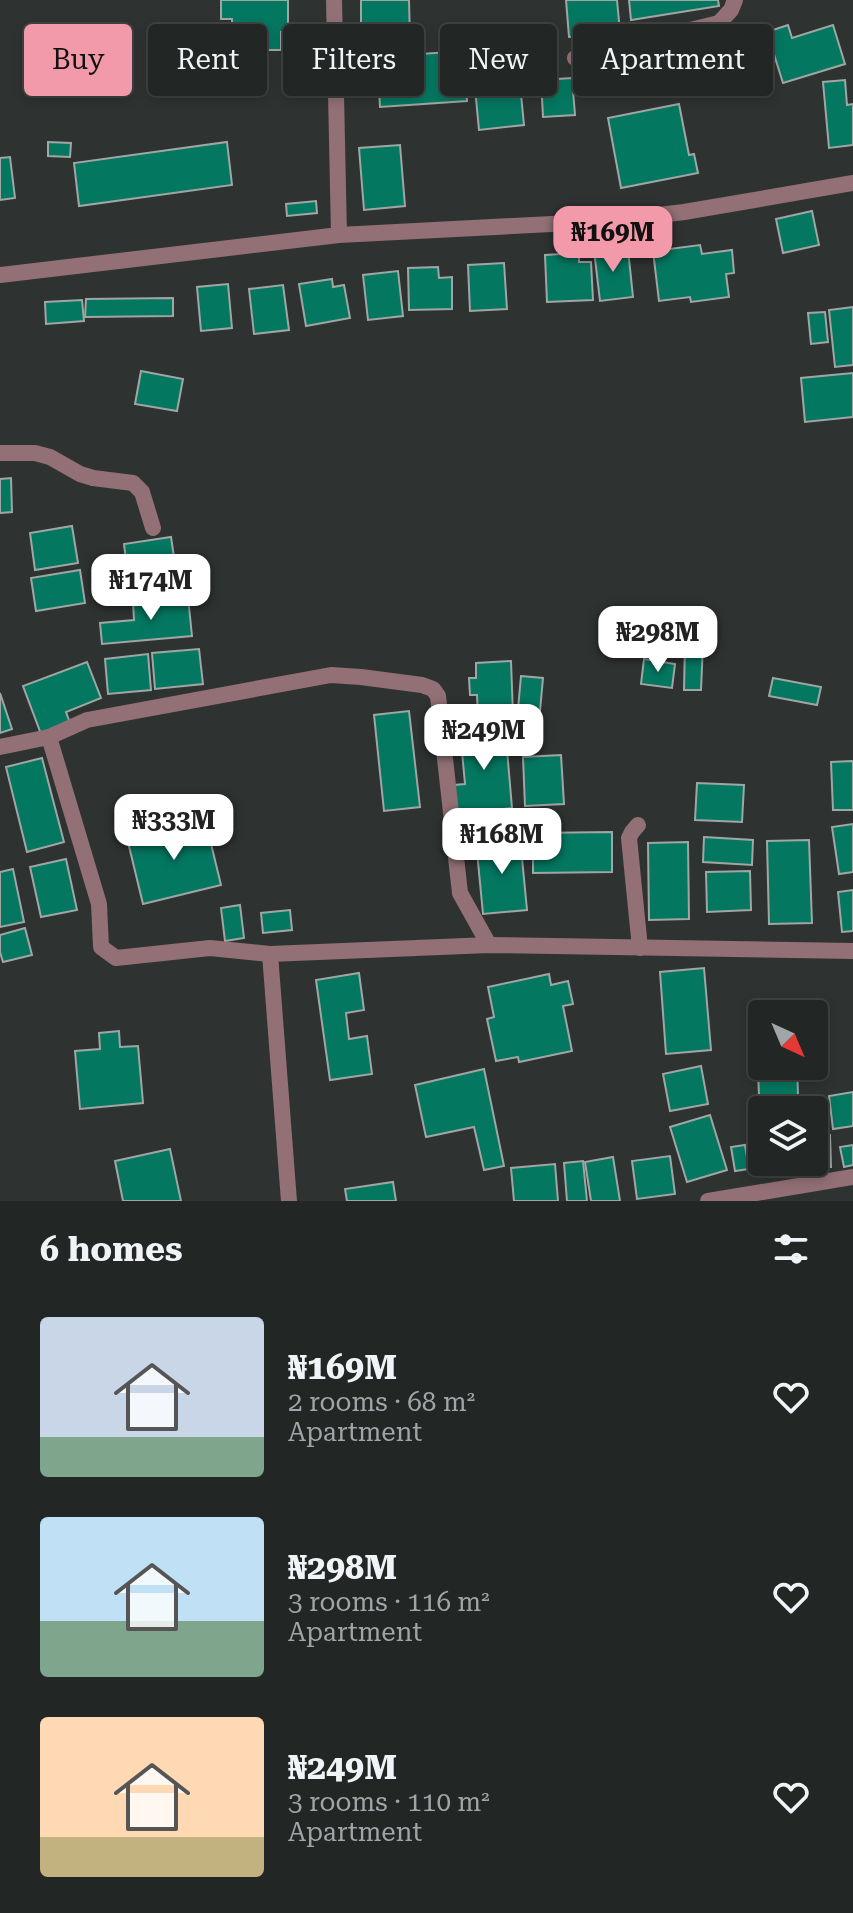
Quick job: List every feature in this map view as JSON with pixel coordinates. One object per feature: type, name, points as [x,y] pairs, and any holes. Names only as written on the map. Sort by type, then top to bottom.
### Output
[{"type":"street","points":[[334,0],[339,235]]},
{"type":"street","points":[[715,24],[731,10],[735,0]]},
{"type":"street","points":[[0,275],[339,235],[609,221],[684,212],[853,183]]},
{"type":"street","points":[[0,453],[35,453],[93,478],[133,483],[142,492],[153,528]]},
{"type":"street","points":[[0,747],[49,737],[87,720],[331,675],[422,685],[433,689],[438,696],[460,893],[489,945]]},
{"type":"street","points":[[49,737],[99,904],[101,947],[116,958],[210,948],[270,954],[489,945],[853,951]]},
{"type":"street","points":[[638,825],[629,838],[640,948]]},
{"type":"street","points":[[270,954],[289,1201]]},
{"type":"street","points":[[708,1201],[764,1197],[853,1177]]},
{"type":"building","points":[[221,0],[288,0],[288,24],[283,24],[281,50],[267,50],[267,24],[232,24],[232,19],[221,19]]},
{"type":"building","points":[[361,0],[409,0],[410,24],[361,24]]},
{"type":"building","points":[[566,0],[617,0],[619,24],[573,24],[573,37],[569,37]]},
{"type":"building","points":[[629,0],[718,0],[719,6],[631,20]]},
{"type":"building","points":[[788,25],[792,38],[833,25],[845,64],[783,83],[773,51],[773,30]]},
{"type":"building","points":[[440,53],[440,96],[467,96],[467,101],[380,107],[379,96],[424,96],[424,54]]},
{"type":"building","points":[[572,78],[575,115],[543,117],[542,96],[557,96],[557,79]]},
{"type":"building","points":[[845,80],[847,105],[853,104],[853,145],[829,148],[823,82]]},
{"type":"building","points":[[476,96],[521,96],[524,125],[479,130]]},
{"type":"building","points":[[679,104],[689,155],[694,154],[698,173],[621,188],[608,118]]},
{"type":"building","points":[[48,142],[71,143],[70,157],[48,156]]},
{"type":"building","points":[[227,142],[232,185],[79,206],[74,163]]},
{"type":"building","points":[[400,145],[405,206],[364,210],[359,148]]},
{"type":"building","points":[[10,157],[15,198],[0,200],[0,158]]},
{"type":"building","points":[[316,201],[317,213],[287,216],[286,204]]},
{"type":"building","points":[[812,211],[819,245],[783,253],[776,219]]},
{"type":"building","points":[[700,245],[702,254],[732,250],[734,273],[726,274],[729,297],[691,302],[690,297],[659,301],[653,251]]},
{"type":"building","points":[[618,247],[619,250],[628,249],[633,297],[600,301],[594,250]]},
{"type":"building","points":[[579,253],[579,262],[591,262],[593,300],[547,302],[545,255]]},
{"type":"building","points":[[504,263],[507,309],[470,311],[468,265]]},
{"type":"building","points":[[438,267],[439,278],[452,277],[452,309],[409,310],[408,268]]},
{"type":"building","points":[[398,271],[403,316],[368,320],[363,275]]},
{"type":"building","points":[[332,279],[333,287],[344,285],[350,318],[306,326],[299,284]]},
{"type":"building","points":[[228,284],[232,328],[201,331],[197,287]]},
{"type":"building","points":[[283,285],[289,330],[254,334],[249,289]]},
{"type":"building","points":[[173,298],[173,316],[85,317],[86,299]]},
{"type":"building","points":[[82,300],[84,321],[46,324],[45,302]]},
{"type":"building","points":[[853,307],[853,365],[835,367],[829,310]]},
{"type":"building","points":[[825,312],[828,342],[811,344],[808,313]]},
{"type":"building","points":[[141,371],[183,379],[177,411],[135,404]]},
{"type":"building","points":[[853,373],[853,417],[805,422],[801,378]]},
{"type":"building","points":[[11,478],[12,512],[0,513],[0,479]]},
{"type":"building","points":[[72,526],[78,563],[35,570],[30,533]]},
{"type":"building","points":[[171,537],[177,577],[129,584],[124,544]]},
{"type":"building","points":[[80,570],[85,603],[36,611],[31,578]]},
{"type":"building","points":[[188,597],[192,636],[102,644],[100,623],[134,620],[133,602]]},
{"type":"building","points":[[685,643],[703,644],[701,690],[684,690]]},
{"type":"building","points":[[199,649],[203,684],[155,689],[152,653]]},
{"type":"building","points":[[148,654],[151,690],[108,694],[105,659]]},
{"type":"building","points":[[644,659],[675,664],[672,688],[641,684]]},
{"type":"building","points":[[511,661],[513,715],[478,716],[477,695],[470,695],[469,678],[476,678],[476,663]]},
{"type":"building","points":[[87,662],[101,698],[66,712],[70,723],[41,734],[23,686]]},
{"type":"building","points":[[521,676],[543,678],[540,711],[518,709]]},
{"type":"building","points":[[773,678],[821,687],[817,705],[769,696]]},
{"type":"building","points":[[0,693],[12,729],[0,733]]},
{"type":"building","points":[[409,711],[420,807],[384,811],[374,715]]},
{"type":"building","points":[[505,726],[512,808],[456,814],[454,785],[465,784],[460,730]]},
{"type":"building","points":[[561,755],[564,804],[525,806],[523,757]]},
{"type":"building","points":[[42,758],[64,842],[27,852],[6,767]]},
{"type":"building","points":[[853,761],[853,810],[833,810],[831,762]]},
{"type":"building","points":[[697,783],[744,785],[742,822],[695,820]]},
{"type":"building","points":[[205,819],[221,885],[143,904],[127,838]]},
{"type":"building","points":[[853,824],[853,872],[839,874],[832,827]]},
{"type":"building","points":[[612,832],[612,872],[533,873],[533,833]]},
{"type":"building","points":[[520,837],[527,910],[483,914],[476,841]]},
{"type":"building","points":[[704,837],[753,840],[752,865],[703,862]]},
{"type":"building","points":[[809,840],[812,923],[769,924],[767,841]]},
{"type":"building","points":[[688,842],[689,919],[649,920],[648,843]]},
{"type":"building","points":[[66,859],[77,910],[41,917],[30,867]]},
{"type":"building","points":[[13,869],[24,922],[0,927],[0,872]]},
{"type":"building","points":[[750,871],[751,910],[707,912],[706,872]]},
{"type":"building","points":[[853,890],[853,931],[842,932],[838,892]]},
{"type":"building","points":[[240,905],[244,938],[225,941],[221,908]]},
{"type":"building","points":[[290,910],[292,930],[263,933],[261,913]]},
{"type":"building","points":[[25,928],[32,955],[3,962],[0,935]]},
{"type":"building","points":[[704,968],[711,1050],[666,1054],[660,972]]},
{"type":"building","points":[[359,973],[364,1010],[346,1013],[349,1039],[367,1036],[372,1074],[330,1080],[316,980]]},
{"type":"building","points":[[549,974],[551,985],[568,981],[573,1004],[563,1006],[572,1051],[519,1062],[518,1057],[496,1061],[487,1019],[494,1017],[488,987]]},
{"type":"building","points":[[119,1031],[120,1047],[138,1046],[143,1103],[80,1109],[75,1051],[100,1049],[99,1033]]},
{"type":"building","points":[[701,1066],[708,1104],[670,1111],[663,1074]]},
{"type":"building","points":[[484,1069],[504,1166],[484,1170],[474,1127],[426,1137],[415,1085]]},
{"type":"building","points":[[758,1080],[797,1080],[798,1095],[759,1096]]},
{"type":"building","points":[[853,1092],[853,1126],[833,1129],[829,1096]]},
{"type":"building","points":[[710,1115],[727,1170],[687,1182],[670,1127]]},
{"type":"building","points":[[830,1135],[831,1167],[828,1167]]},
{"type":"building","points":[[745,1145],[748,1169],[735,1171],[731,1147]]},
{"type":"building","points":[[853,1145],[853,1165],[844,1167],[840,1147]]},
{"type":"building","points":[[170,1149],[181,1201],[123,1201],[115,1161]]},
{"type":"building","points":[[670,1156],[675,1194],[637,1199],[632,1161]]},
{"type":"building","points":[[613,1157],[620,1201],[591,1201],[585,1162]]},
{"type":"building","points":[[583,1161],[587,1201],[567,1201],[564,1163]]},
{"type":"building","points":[[555,1164],[558,1201],[514,1201],[511,1168]]},
{"type":"building","points":[[393,1182],[396,1201],[347,1201],[345,1189]]}]
